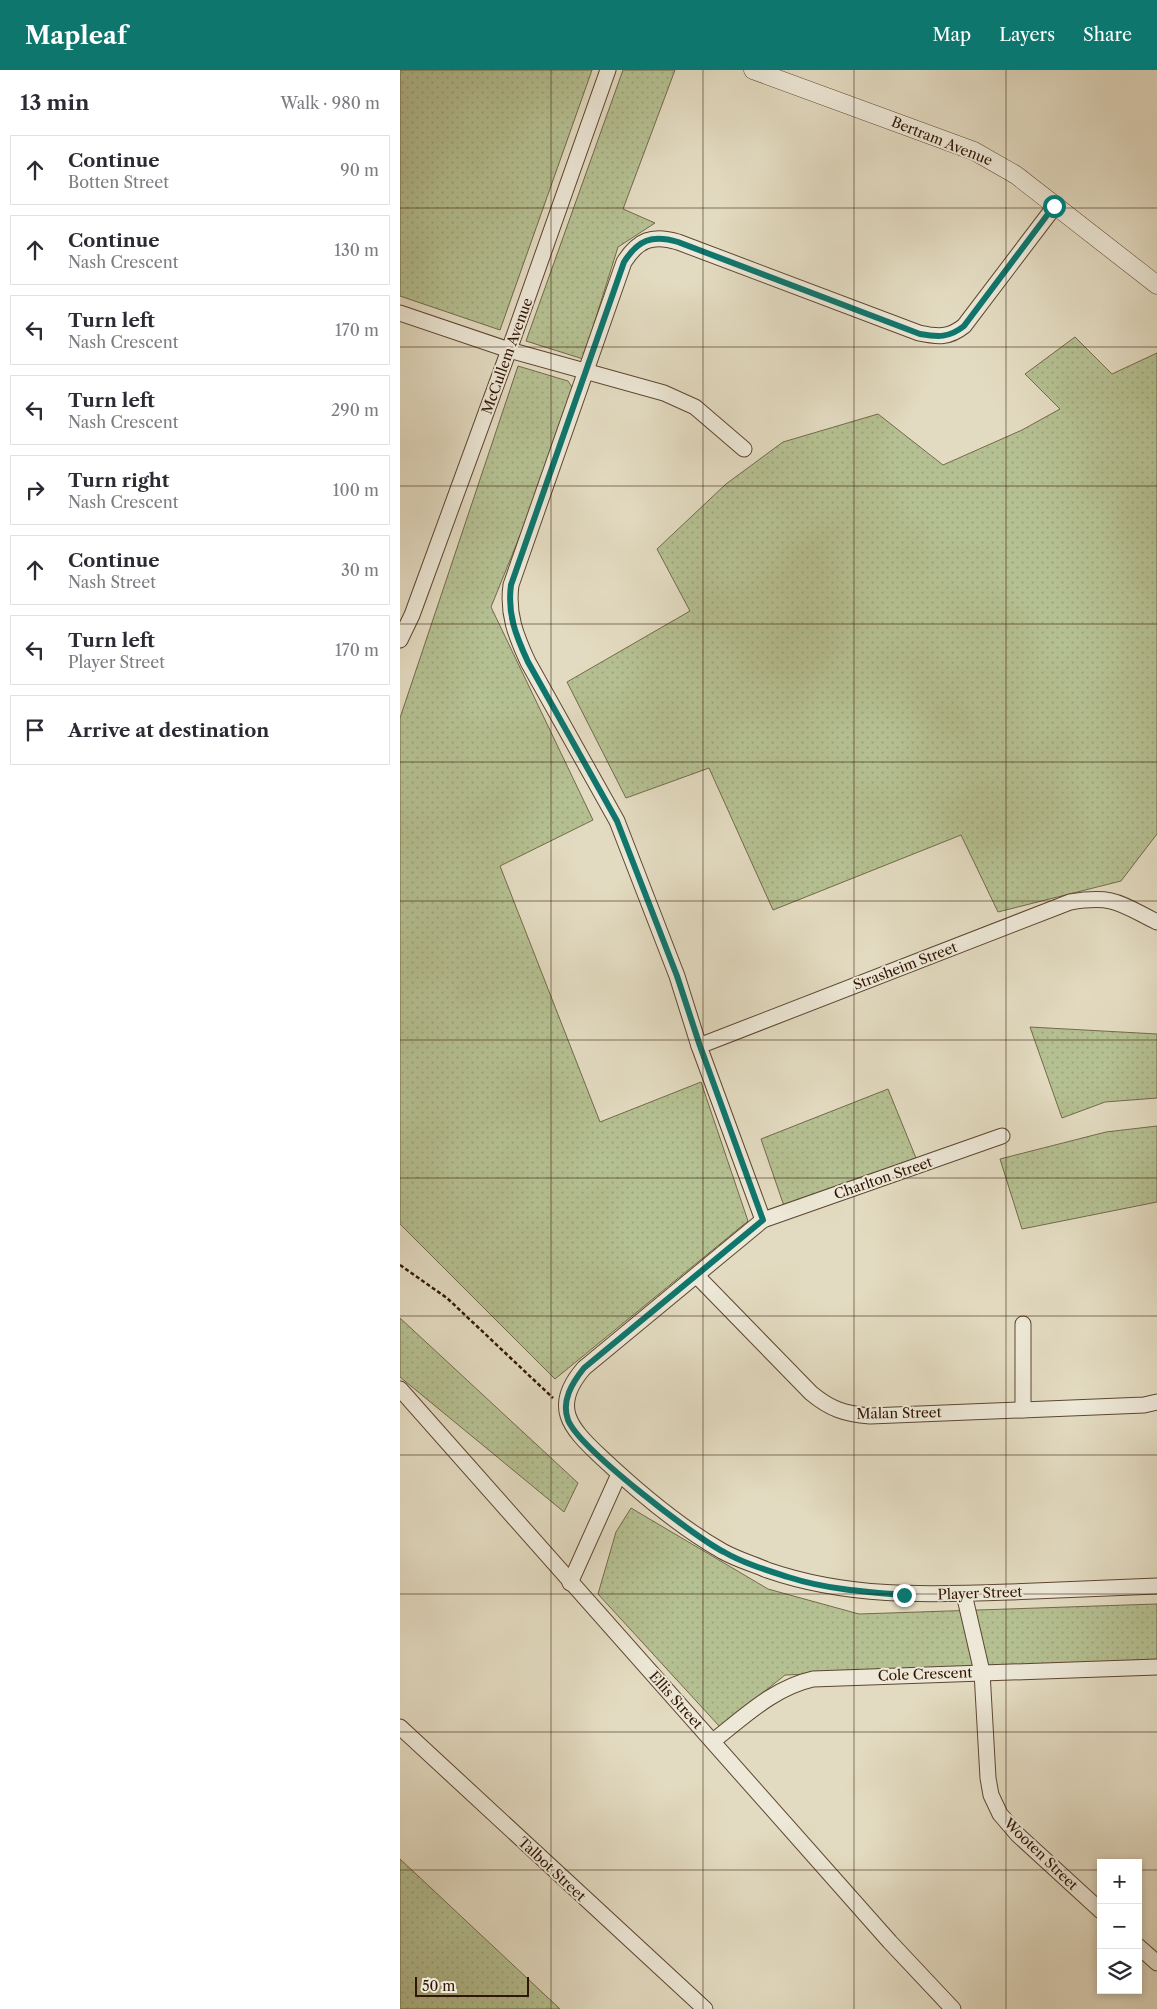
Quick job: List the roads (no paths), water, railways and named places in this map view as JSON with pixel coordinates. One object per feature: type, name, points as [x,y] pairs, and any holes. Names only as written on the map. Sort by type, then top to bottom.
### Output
[{"type":"street","name":"McCullem Avenue","points":[[400,640],[412,615],[510,350],[608,70]]},
{"type":"street","name":"Bertram Avenue","points":[[753,70],[974,151],[1016,175],[1157,285]]},
{"type":"street","points":[[697,1276],[763,1220],[700,1046],[677,976],[617,821],[528,662],[510,618],[511,585],[624,262],[632,249],[642,242],[665,238],[678,242],[920,334],[938,337],[953,335],[964,326],[1054,206]]},
{"type":"street","points":[[400,313],[510,350],[648,388],[682,401],[695,407],[744,450]]},
{"type":"street","name":"Strasheim Street","points":[[700,1046],[1070,902],[1095,898],[1113,900],[1157,922]]},
{"type":"street","name":"Charlton Street","points":[[763,1220],[1002,1136]]},
{"type":"street","name":"Player Street","points":[[697,1276],[584,1368],[570,1387],[566,1410],[568,1421],[582,1440],[619,1474],[690,1531],[724,1552],[790,1578],[848,1591],[904,1595],[1157,1586]]},
{"type":"street","name":"Malan Street","points":[[697,1276],[811,1393],[825,1405],[838,1412],[870,1416],[1144,1405],[1157,1402]]},
{"type":"street","points":[[1022,1324],[1023,1410]]},
{"type":"street","name":"Ellis Street","points":[[400,1389],[948,2007]]},
{"type":"street","points":[[570,1582],[619,1474]]},
{"type":"street","name":"Wooten Street","points":[[964,1594],[982,1672],[988,1778],[991,1795],[1000,1814],[1018,1835],[1097,1907]]},
{"type":"street","name":"Cole Crescent","points":[[713,1741],[772,1695],[802,1682],[830,1678],[1157,1667]]},
{"type":"street","name":"Talbot Street","points":[[400,1727],[705,2009]]},
{"type":"street","points":[[1141,1949],[1157,1963]]}]
